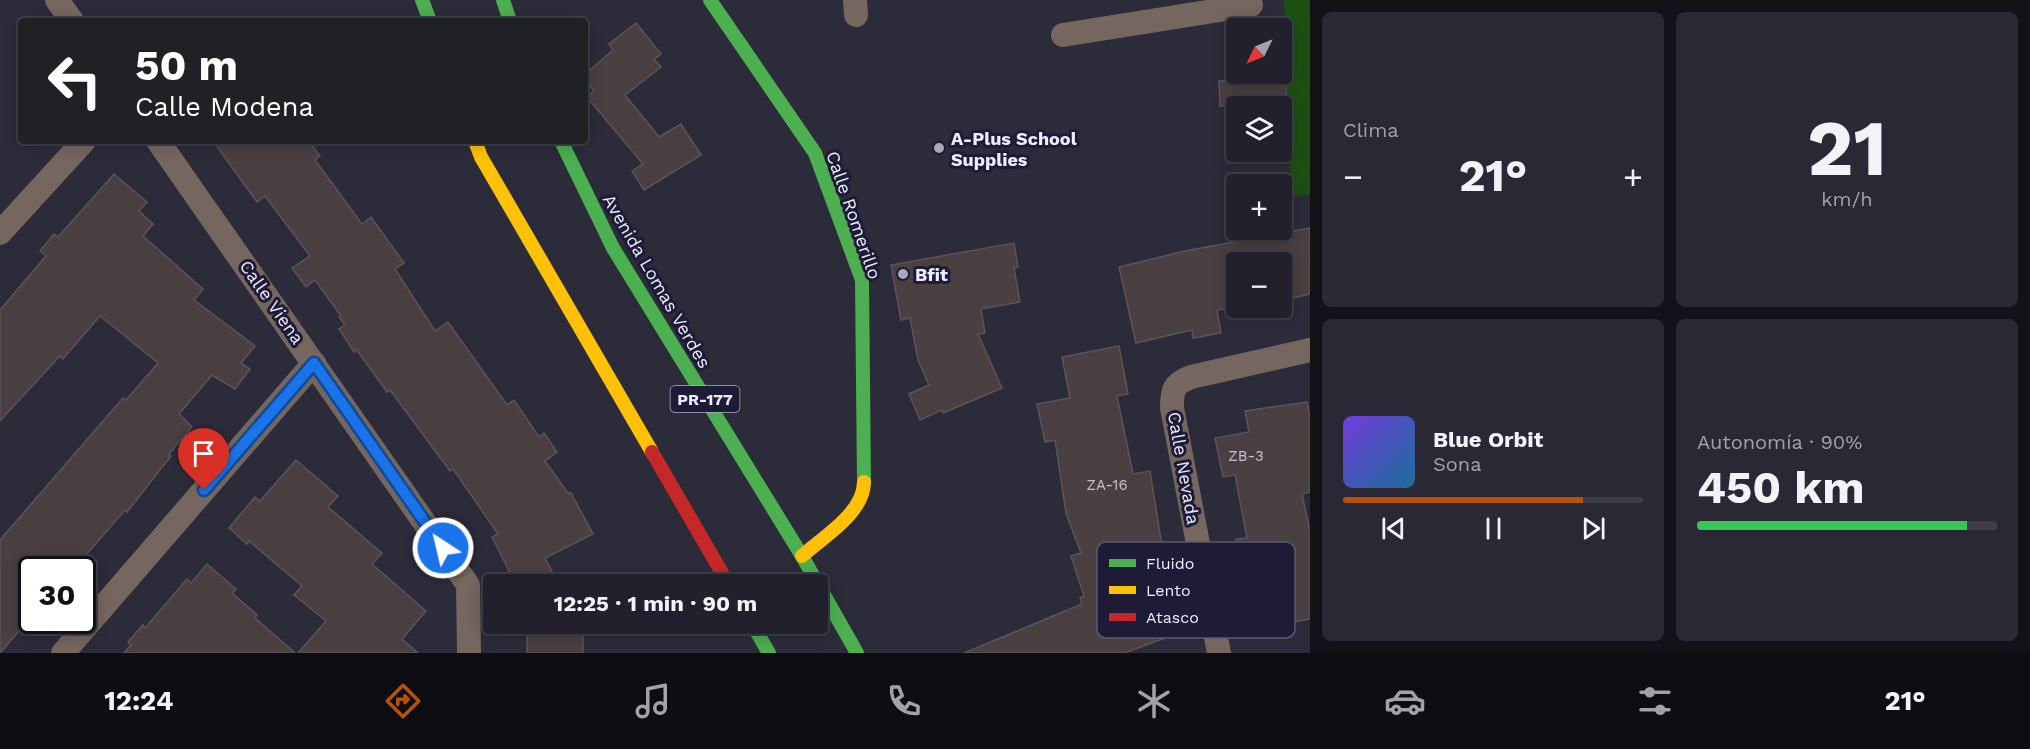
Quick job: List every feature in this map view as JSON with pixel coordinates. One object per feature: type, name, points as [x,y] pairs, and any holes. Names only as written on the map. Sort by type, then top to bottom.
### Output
[{"type":"main road","points":[[422,0],[429,18]]},
{"type":"main road","points":[[503,0],[509,18]]},
{"type":"main road","name":"Calle Romerillo","points":[[710,0],[815,153],[862,280],[864,493],[849,515],[802,556]]},
{"type":"main road","points":[[476,144],[481,157],[723,574]]},
{"type":"main road","name":"Avenida Lomas Verdes","points":[[562,144],[613,248],[802,556],[857,653]]},
{"type":"main road","points":[[758,634],[769,653]]},
{"type":"street","points":[[57,0],[70,18]]},
{"type":"street","points":[[1063,34],[1213,5],[1251,5]]},
{"type":"street","points":[[0,233],[81,144]]},
{"type":"street","name":"Calle Viena","points":[[160,144],[468,585],[469,653]]},
{"type":"street","name":"Calle Nevada","points":[[1198,542],[1172,408],[1172,392],[1179,381],[1191,377],[1310,350]]},
{"type":"street","points":[[63,653],[314,363]]},
{"type":"street","name":"Calle Nevada","points":[[1216,638],[1219,653]]},
{"type":"green space","points":[[1284,0],[1310,0],[1310,194],[1292,197],[1290,162],[1292,162],[1292,96],[1287,96],[1287,84],[1292,84],[1292,18],[1285,18]]},
{"type":"building","points":[[636,23],[661,54],[654,59],[661,67],[625,95],[659,137],[681,124],[701,155],[644,190],[632,171],[643,164],[588,98],[594,91],[588,84],[588,71],[613,50],[609,44]]},
{"type":"building","points":[[1219,81],[1226,81],[1226,84],[1286,84],[1287,96],[1226,96],[1226,106],[1220,106]]},
{"type":"building","points":[[215,144],[311,144],[320,156],[315,160],[362,224],[371,217],[404,263],[395,269],[435,331],[448,322],[507,405],[514,400],[539,437],[544,433],[557,452],[545,461],[568,493],[571,493],[593,534],[545,558],[552,571],[546,574],[510,574],[492,537],[498,534],[453,469],[450,471],[390,390],[387,392],[356,349],[354,352],[339,329],[345,325],[339,317],[341,316],[315,280],[306,287],[292,268],[310,256],[265,196],[257,202]]},
{"type":"building","points":[[114,174],[147,202],[139,211],[153,224],[143,236],[203,289],[194,300],[255,346],[241,363],[250,369],[235,389],[212,375],[179,414],[192,427],[169,454],[171,456],[127,512],[125,510],[85,556],[18,556],[18,632],[0,653],[0,540],[123,398],[126,400],[158,363],[100,316],[63,359],[60,356],[0,421],[0,310],[46,256],[40,251],[54,234],[58,237]]},
{"type":"building","points":[[1310,228],[1310,294],[1292,298],[1292,252],[1226,252],[1226,309],[1217,310],[1221,333],[1193,338],[1192,330],[1136,343],[1119,267],[1245,240],[1292,240],[1292,231]]},
{"type":"building","points":[[1014,243],[1018,267],[1014,268],[1020,302],[981,309],[985,333],[978,334],[1002,388],[943,413],[942,410],[920,420],[909,394],[929,385],[918,360],[910,318],[901,320],[891,265]]},
{"type":"building","points":[[1119,346],[1128,394],[1117,396],[1133,474],[1150,471],[1161,542],[1097,542],[1097,638],[1165,638],[1124,653],[964,653],[1082,604],[1080,598],[1084,596],[1071,556],[1081,553],[1066,513],[1055,440],[1045,442],[1037,404],[1070,398],[1062,357]]},
{"type":"building","points":[[1307,402],[1310,418],[1310,492],[1302,494],[1310,532],[1310,619],[1295,622],[1295,542],[1237,542],[1236,539],[1247,538],[1235,475],[1223,477],[1215,438],[1249,432],[1245,411]]},
{"type":"building","points":[[296,460],[338,496],[328,507],[382,553],[372,564],[426,611],[402,639],[418,653],[298,653],[326,621],[294,595],[302,586],[249,541],[247,544],[229,528],[255,497],[260,501]]},
{"type":"building","points":[[207,564],[236,589],[232,593],[257,615],[255,618],[295,653],[124,653],[131,645],[128,642],[143,625],[145,628],[187,579],[191,583]]},
{"type":"building","points":[[527,634],[583,634],[583,653],[527,653]]},
{"type":"traffic: fast","points":[[422,0],[429,18]]},
{"type":"traffic: fast","points":[[503,0],[509,18]]},
{"type":"traffic: fast","points":[[710,0],[815,153],[862,280],[864,482]]},
{"type":"traffic: fast","points":[[562,144],[613,248],[802,556],[857,653]]},
{"type":"traffic: fast","points":[[758,634],[769,653]]},
{"type":"traffic: slow","points":[[476,144],[481,157],[652,452]]},
{"type":"traffic: slow","points":[[802,556],[850,514],[862,493],[864,482]]},
{"type":"traffic: jam","points":[[652,452],[723,574]]},
{"type":"place","name":"A-Plus School Supplies","points":[[939,148]]},
{"type":"place","name":"Bfit","points":[[903,274]]},
{"type":"route","points":[[204,490],[314,363],[443,548]]}]
